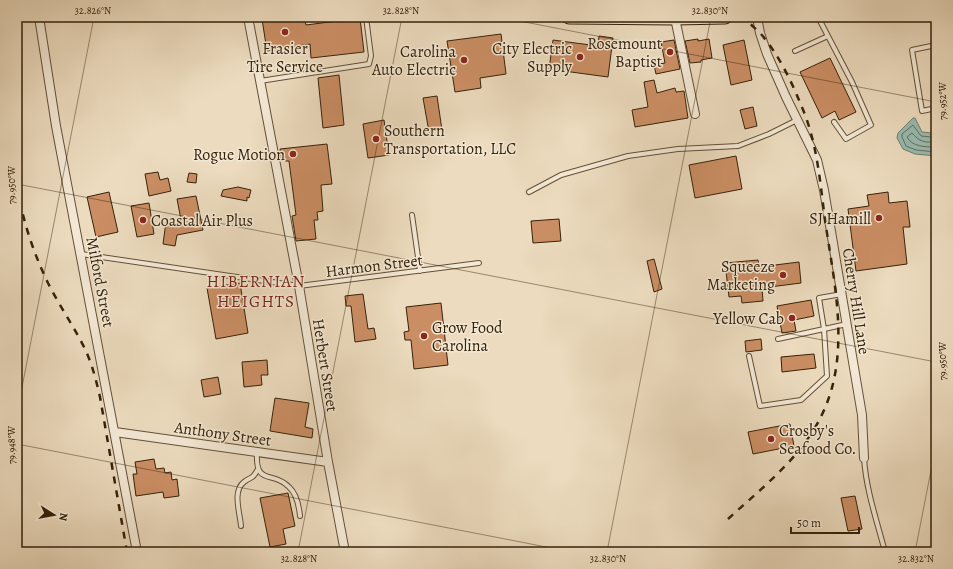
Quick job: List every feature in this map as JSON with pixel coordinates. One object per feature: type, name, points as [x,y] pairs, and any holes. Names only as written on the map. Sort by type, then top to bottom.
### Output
[{"type":"main road","points":[[569,17],[724,17]]},
{"type":"street","name":"Milford Street","points":[[39,17],[56,126],[137,552]]},
{"type":"street","name":"Herbert Street","points":[[248,17],[299,286],[328,462],[345,552]]},
{"type":"street","name":"Cherry Hill Lane","points":[[757,17],[760,33],[767,54],[786,97],[818,160],[862,414],[864,458]]},
{"type":"street","points":[[676,18],[695,114]]},
{"type":"street","name":"Anthony Street","points":[[115,432],[328,462]]},
{"type":"lane","points":[[260,81],[368,64],[371,56],[366,17]]},
{"type":"lane","points":[[818,17],[852,82],[871,125],[846,139],[834,122]]},
{"type":"lane","points":[[795,52],[828,36]]},
{"type":"lane","points":[[936,45],[912,50],[922,110],[936,108]]},
{"type":"lane","points":[[529,192],[561,176],[628,156],[678,149],[738,146],[769,134],[798,120]]},
{"type":"lane","points":[[412,215],[420,271]]},
{"type":"lane","name":"Harmon Street","points":[[81,254],[299,286],[479,263]]},
{"type":"lane","points":[[749,356],[760,406],[801,400],[827,376],[824,329],[819,298],[842,294]]},
{"type":"lane","points":[[778,340],[847,324]]},
{"type":"lane","points":[[241,526],[238,498],[239,487],[253,477],[258,469],[258,452]]},
{"type":"lane","name":"Cherry Hill Lane","points":[[864,458],[873,508],[884,552]]},
{"type":"lane","points":[[258,469],[264,476],[280,480],[290,487],[298,502],[300,516]]},
{"type":"water","points":[[913,118],[915,118],[922,132],[931,133],[936,131],[936,156],[915,154],[903,149],[897,138],[898,133]]},
{"type":"building","points":[[278,17],[304,17],[306,25],[360,18],[364,52],[311,58],[310,44],[267,51],[262,19]]},
{"type":"building","points":[[501,34],[506,74],[480,78],[481,88],[455,92],[447,41]]},
{"type":"building","name":"City Electric Supply","points":[[599,36],[613,38],[608,77],[549,69],[553,40],[598,46]]},
{"type":"building","points":[[698,39],[698,41],[709,39],[712,58],[701,60],[701,62],[690,63],[685,41]]},
{"type":"building","name":"Rosemount Baptist","points":[[674,40],[680,69],[656,74],[654,65],[665,63],[661,42]]},
{"type":"building","points":[[744,40],[752,80],[731,85],[723,45]]},
{"type":"building","points":[[830,58],[856,112],[839,120],[835,111],[822,118],[800,72]]},
{"type":"building","points":[[339,75],[344,125],[323,128],[318,78]]},
{"type":"building","points":[[654,80],[657,93],[675,88],[676,92],[684,91],[688,118],[635,127],[632,110],[648,107],[644,82]]},
{"type":"building","points":[[437,96],[442,130],[429,132],[423,98]]},
{"type":"building","points":[[753,107],[757,126],[745,129],[740,110]]},
{"type":"building","name":"Southern Transportation, LLC","points":[[384,120],[389,155],[368,158],[363,124]]},
{"type":"building","points":[[327,144],[332,184],[321,185],[323,211],[317,212],[318,220],[314,220],[316,239],[296,241],[292,216],[296,215],[289,161],[285,161],[284,158],[281,158],[280,149]]},
{"type":"building","points":[[736,156],[742,189],[695,198],[689,165]]},
{"type":"building","points":[[158,172],[160,180],[168,178],[171,191],[149,196],[145,174]]},
{"type":"building","points":[[189,173],[197,174],[196,183],[187,182]]},
{"type":"building","points":[[238,187],[251,190],[249,198],[247,197],[247,201],[221,196],[223,190]]},
{"type":"building","points":[[109,192],[118,232],[96,237],[87,197]]},
{"type":"building","points":[[888,192],[889,203],[907,201],[910,227],[903,227],[907,264],[856,271],[848,209],[869,206],[867,195]]},
{"type":"building","points":[[196,196],[203,230],[177,235],[175,246],[163,244],[166,222],[182,225],[177,199]]},
{"type":"building","name":"Coastal Air Plus","points":[[149,203],[154,234],[137,237],[131,206]]},
{"type":"building","points":[[559,219],[561,241],[533,243],[531,221]]},
{"type":"building","points":[[654,259],[662,289],[654,292],[647,261]]},
{"type":"building","points":[[758,260],[759,267],[799,262],[801,283],[762,288],[763,301],[742,303],[741,296],[729,297],[725,263]]},
{"type":"building","points":[[240,283],[248,333],[216,339],[207,288]]},
{"type":"building","points":[[363,294],[368,329],[374,328],[376,339],[355,342],[351,306],[346,306],[345,296]]},
{"type":"building","name":"Yellow Cab","points":[[811,300],[814,316],[794,320],[796,331],[782,333],[777,306]]},
{"type":"building","name":"Grow Food Carolina","points":[[441,303],[448,365],[414,369],[411,340],[405,340],[404,332],[409,331],[406,307]]},
{"type":"building","points":[[761,339],[762,350],[746,352],[745,341]]},
{"type":"building","points":[[814,354],[816,368],[782,372],[781,357]]},
{"type":"building","points":[[267,360],[268,375],[261,375],[262,385],[244,387],[242,362]]},
{"type":"building","points":[[218,377],[221,394],[204,397],[201,380]]},
{"type":"building","points":[[275,398],[309,403],[305,427],[313,429],[312,438],[270,431]]},
{"type":"building","name":"Crosby's Seafood Co.","points":[[790,424],[794,446],[753,454],[748,432]]},
{"type":"building","points":[[154,459],[156,469],[164,468],[165,473],[171,472],[172,480],[177,479],[179,496],[164,498],[163,492],[136,496],[133,474],[137,474],[135,462]]},
{"type":"building","points":[[288,493],[295,526],[283,529],[286,544],[270,547],[260,498]]},
{"type":"building","points":[[855,496],[862,529],[848,531],[841,498]]},
{"type":"railway","points":[[728,519],[782,469],[795,455],[817,425],[833,386],[837,362],[838,339],[836,291],[811,133],[797,96],[778,59],[761,34],[743,17]]},
{"type":"railway","points":[[17,187],[25,224],[38,260],[52,291],[84,347],[94,372],[100,397],[127,552]]},
{"type":"place","name":"Frasier Tire Service","points":[[285,32]]},
{"type":"place","name":"Rosemount Baptist","points":[[670,52]]},
{"type":"place","name":"City Electric Supply","points":[[580,57]]},
{"type":"place","name":"Carolina Auto Electric","points":[[464,60]]},
{"type":"place","name":"Southern Transportation, LLC","points":[[376,139]]},
{"type":"place","name":"Rogue Motion","points":[[293,154]]},
{"type":"place","name":"SJ Hamill","points":[[879,218]]},
{"type":"place","name":"Coastal Air Plus","points":[[143,220]]},
{"type":"place","name":"Squeeze Marketing","points":[[783,275]]},
{"type":"place","name":"Yellow Cab","points":[[792,318]]},
{"type":"place","name":"Grow Food Carolina","points":[[424,336]]},
{"type":"place","name":"Crosby's Seafood Co.","points":[[771,439]]},
{"type":"district","name":"HIBERNIAN HEIGHTS","points":[[256,291]]}]
